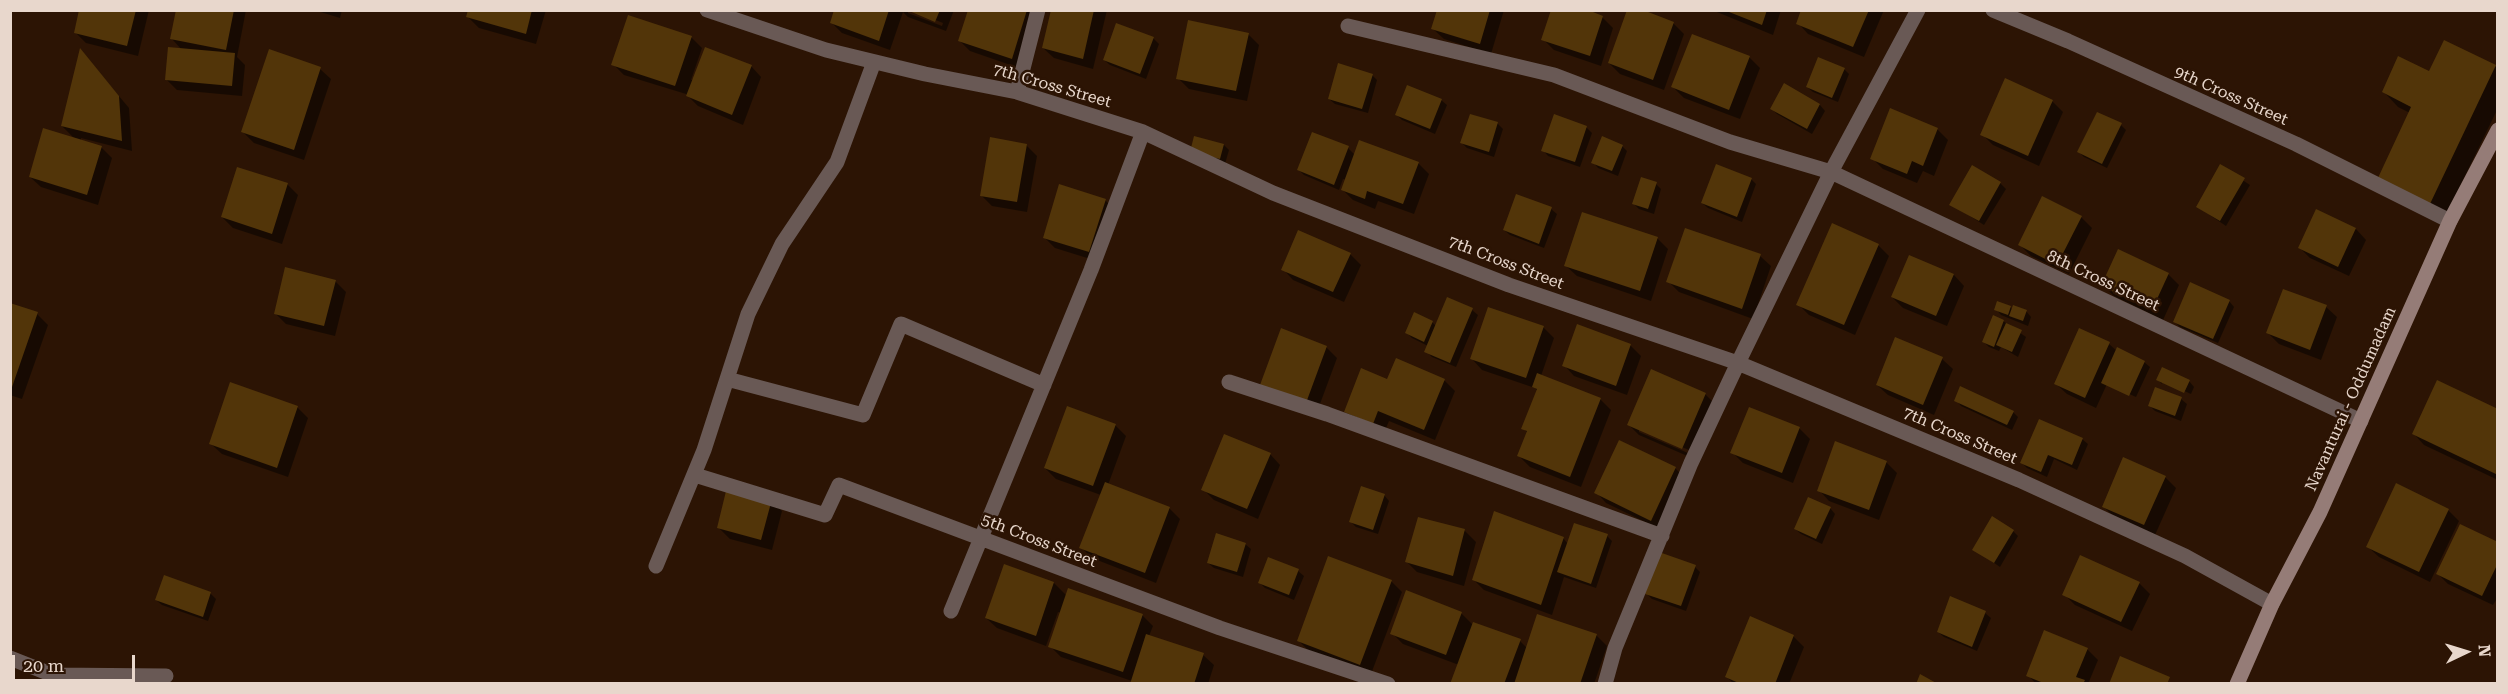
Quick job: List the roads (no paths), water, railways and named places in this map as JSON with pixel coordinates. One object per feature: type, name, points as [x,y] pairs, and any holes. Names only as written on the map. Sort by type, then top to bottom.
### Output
[{"type":"main road","name":"Navanturai - Oddumadam","points":[[2237,684],[2272,604],[2320,512],[2450,221],[2498,130]]},
{"type":"street","name":"7th Cross Street","points":[[707,10],[825,50],[1017,92],[1143,132],[1273,193],[1509,285],[1738,363],[2029,485],[2185,556],[2272,604]]},
{"type":"street","points":[[1017,92],[1038,10]]},
{"type":"street","points":[[1605,684],[1615,648],[1691,463],[1831,172],[1918,10]]},
{"type":"street","name":"9th Cross Street","points":[[1993,10],[2068,41],[2296,144],[2450,221]]},
{"type":"street","name":"8th Cross Street","points":[[1348,26],[1554,75],[1730,142],[1831,172],[2361,421]]},
{"type":"street","points":[[656,566],[695,475],[748,314],[782,244],[837,162],[874,62]]},
{"type":"street","points":[[951,611],[1044,385],[1143,132]]},
{"type":"street","points":[[727,379],[863,415],[901,324],[1044,385]]},
{"type":"street","points":[[1229,382],[1327,414],[1662,536]]},
{"type":"street","name":"5th Cross Street","points":[[695,475],[825,515],[839,485],[1220,628],[1388,684]]},
{"type":"street","points":[[10,658],[53,675],[166,676]]}]
